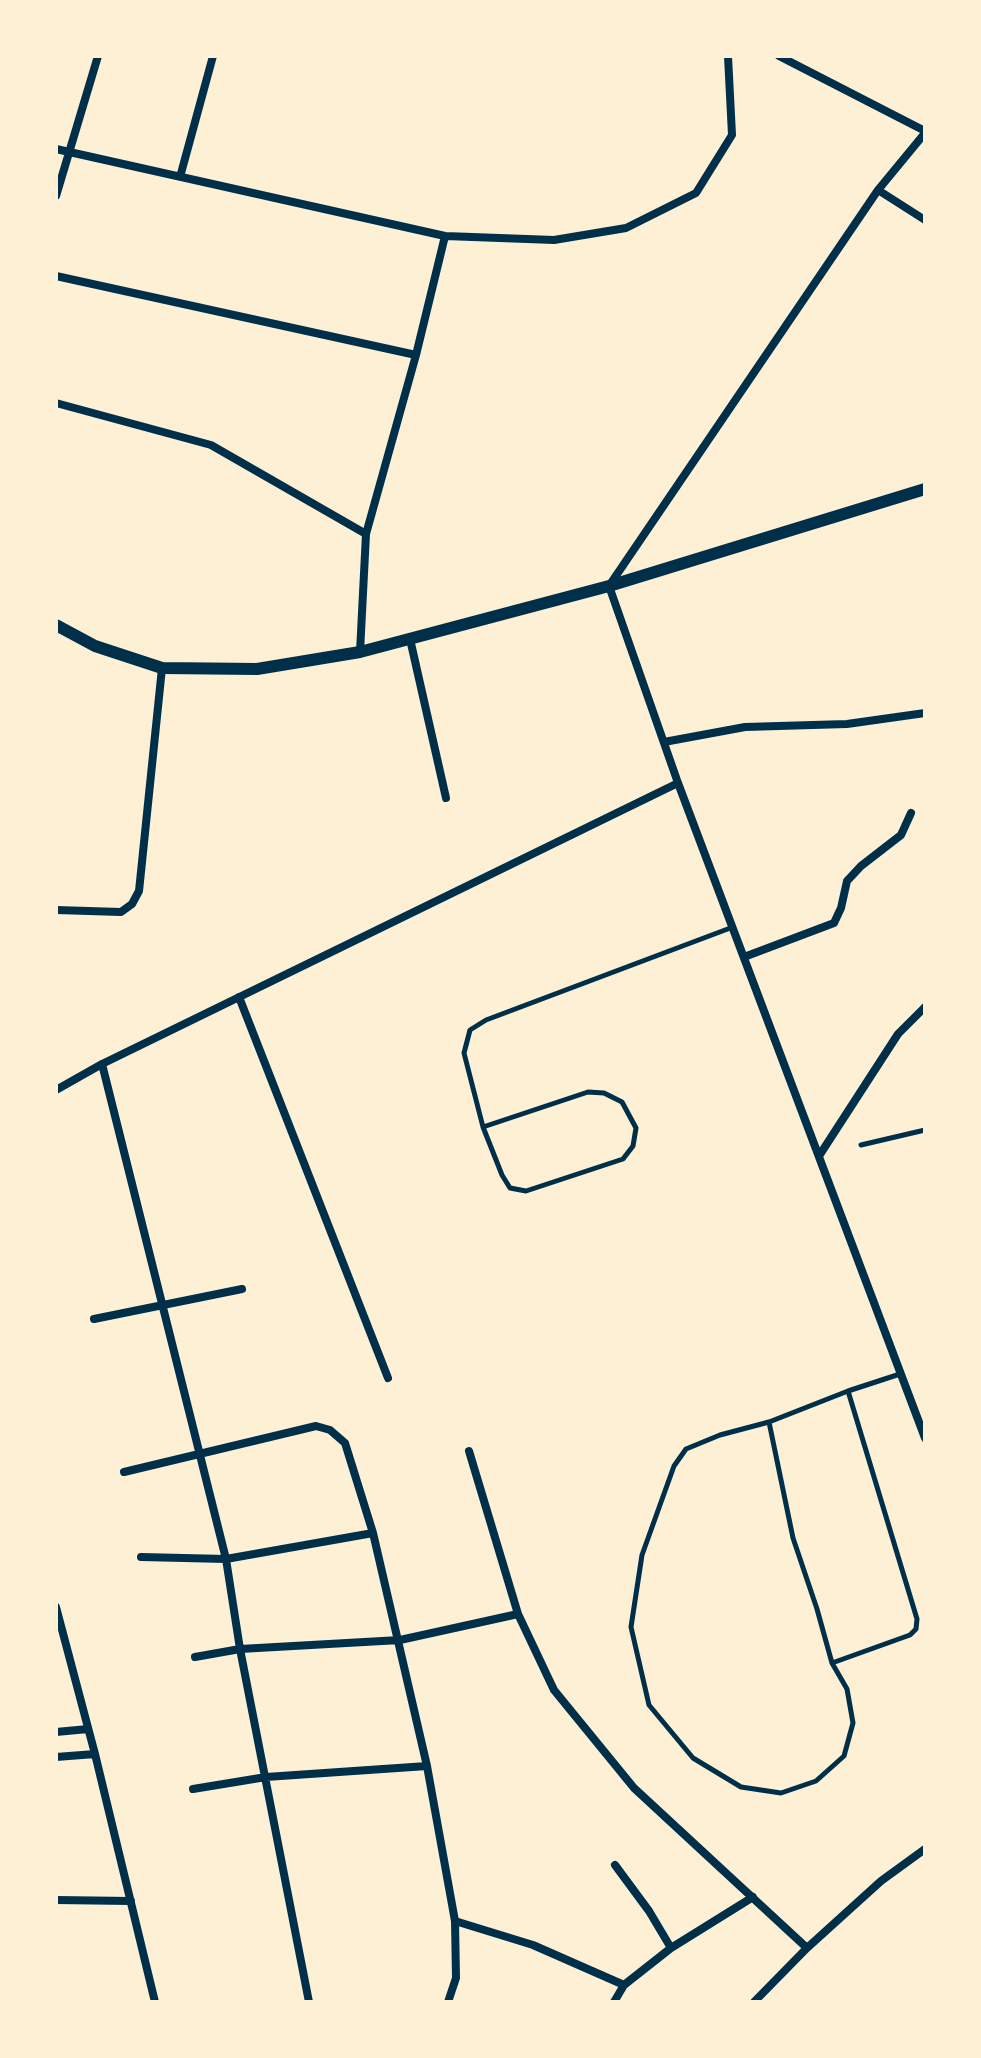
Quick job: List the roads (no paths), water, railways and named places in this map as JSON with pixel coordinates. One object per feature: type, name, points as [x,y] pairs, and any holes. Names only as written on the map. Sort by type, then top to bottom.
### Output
[{"type":"main road","points":[[56,625],[95,646],[162,668],[257,669],[360,652],[609,586],[925,489]]},
{"type":"street","points":[[56,196],[98,56]]},
{"type":"street","points":[[180,177],[213,56]]},
{"type":"street","points":[[56,149],[445,236],[554,240],[626,228],[696,193],[732,135],[728,56]]},
{"type":"street","points":[[779,56],[925,132],[878,190],[609,586],[678,783],[925,1438]]},
{"type":"street","points":[[878,190],[925,220]]},
{"type":"street","points":[[360,652],[366,534],[416,355],[445,236]]},
{"type":"street","points":[[56,276],[416,355]]},
{"type":"street","points":[[56,403],[211,445],[366,534]]},
{"type":"street","points":[[410,639],[446,798]]},
{"type":"street","points":[[56,910],[121,912],[132,904],[139,891],[162,668]]},
{"type":"street","points":[[664,742],[745,727],[847,724],[925,713]]},
{"type":"street","points":[[56,1090],[102,1064],[678,783]]},
{"type":"street","points":[[744,957],[834,923],[847,881],[901,835],[911,813]]},
{"type":"street","points":[[239,997],[388,1378]]},
{"type":"street","points":[[819,1156],[898,1034],[925,1007]]},
{"type":"street","points":[[102,1064],[226,1559],[240,1649],[309,2002]]},
{"type":"street","points":[[94,1319],[242,1289]]},
{"type":"street","points":[[124,1472],[316,1426],[330,1430],[345,1443],[373,1533],[427,1766],[455,1921],[456,1978],[448,2002]]},
{"type":"street","points":[[469,1451],[518,1614],[554,1690],[634,1788],[807,1948]]},
{"type":"street","points":[[141,1557],[226,1559],[373,1533]]},
{"type":"street","points":[[56,1607],[155,2002]]},
{"type":"street","points":[[195,1657],[240,1649],[400,1640],[518,1614]]},
{"type":"street","points":[[56,1732],[88,1729]]},
{"type":"street","points":[[56,1757],[95,1754]]},
{"type":"street","points":[[193,1789],[266,1777],[427,1766]]},
{"type":"street","points":[[754,2002],[807,1948],[881,1881],[925,1849]]},
{"type":"street","points":[[615,1865],[649,1911],[671,1948]]},
{"type":"street","points":[[614,2002],[624,1985],[671,1948],[753,1897]]},
{"type":"street","points":[[56,1900],[131,1901]]},
{"type":"street","points":[[455,1921],[533,1945],[624,1985]]},
{"type":"lane","points":[[483,1127],[588,1092],[604,1093],[622,1102],[636,1128],[633,1146],[623,1159],[526,1191],[510,1188],[483,1127],[464,1053],[470,1030],[486,1020],[733,927]]},
{"type":"lane","points":[[861,1145],[925,1130]]},
{"type":"lane","points":[[769,1422],[793,1538],[832,1663],[847,1689],[853,1723],[844,1756],[816,1781],[781,1793],[741,1787],[693,1758],[649,1705],[631,1627],[642,1555],[674,1466],[686,1449],[901,1374]]},
{"type":"lane","points":[[832,1663],[910,1635],[916,1629],[917,1619],[848,1391]]}]
